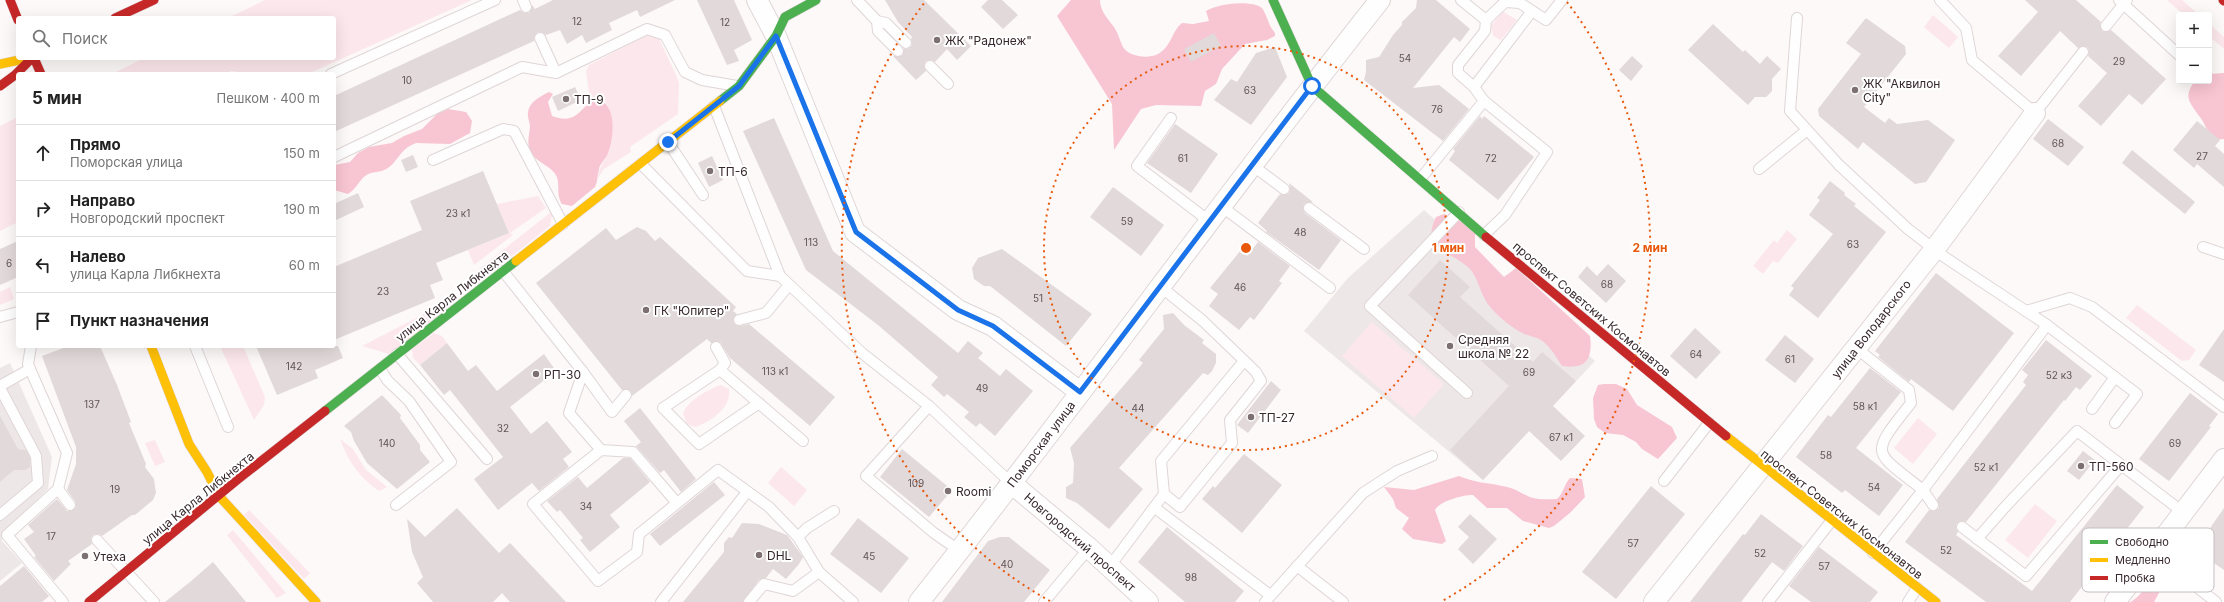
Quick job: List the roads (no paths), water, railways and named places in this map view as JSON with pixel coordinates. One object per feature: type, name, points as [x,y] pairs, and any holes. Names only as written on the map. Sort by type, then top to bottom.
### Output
[{"type":"street","points":[[10,0],[16,16]]},
{"type":"street","points":[[119,16],[154,0]]},
{"type":"street","points":[[758,0],[776,36],[856,232],[958,310],[993,326],[1080,392]]},
{"type":"street","name":"улица Карла Либкнехта","points":[[89,602],[218,496],[739,86],[776,36],[785,17],[816,0]]},
{"type":"street","name":"проспект Советских Космонавтов","points":[[1273,0],[1312,86],[1421,178],[1484,235],[1762,466],[1936,602]]},
{"type":"street","name":"Поморская улица","points":[[919,602],[960,551],[1312,86],[1380,0]]},
{"type":"street","points":[[0,64],[19,60]]},
{"type":"street","points":[[17,72],[31,60]]},
{"type":"street","points":[[34,60],[39,72]]},
{"type":"street","points":[[0,86],[16,73]]},
{"type":"street","name":"улица Володарского","points":[[1654,602],[1934,250],[2035,113]]},
{"type":"street","points":[[152,348],[189,444],[207,472],[218,496],[308,586],[316,602]]},
{"type":"street","points":[[2172,528],[2224,459]]},
{"type":"street","name":"Новгородский проспект","points":[[1011,483],[1110,566],[1148,602]]},
{"type":"street","points":[[2116,602],[2124,592]]},
{"type":"lane","points":[[335,72],[495,0]]},
{"type":"lane","points":[[857,0],[877,21],[886,23],[906,43]]},
{"type":"lane","points":[[1461,0],[1486,20]]},
{"type":"lane","points":[[1484,235],[1505,215],[1547,152],[1484,101],[1474,87],[1458,73],[1458,65],[1485,31],[1486,20],[1504,2],[1520,3],[1546,20],[1562,0]]},
{"type":"lane","points":[[1940,0],[1966,28],[1972,60],[2035,113]]},
{"type":"lane","points":[[2106,26],[2123,1],[2176,52]]},
{"type":"lane","points":[[1474,87],[1532,11]]},
{"type":"lane","points":[[1798,18],[1790,111],[1806,130],[1864,189],[1934,250],[2047,325],[2137,394],[2115,423]]},
{"type":"lane","points":[[877,21],[878,31],[898,51]]},
{"type":"lane","points":[[336,156],[522,67],[556,73],[647,29],[665,34],[685,72],[702,80],[739,86]]},
{"type":"lane","points":[[540,38],[556,73]]},
{"type":"lane","name":"улица Володарского","points":[[2035,113],[2083,52]]},
{"type":"lane","points":[[930,66],[948,84]]},
{"type":"lane","points":[[1421,178],[1484,101]]},
{"type":"lane","points":[[714,106],[780,276],[862,353],[929,406],[1011,483]]},
{"type":"lane","points":[[1171,118],[1137,166],[1215,213],[1330,288]]},
{"type":"lane","points":[[433,160],[503,129],[514,131],[563,224]]},
{"type":"lane","points":[[1759,169],[1806,130]]},
{"type":"lane","points":[[668,142],[703,195]]},
{"type":"lane","points":[[641,164],[747,271],[780,276]]},
{"type":"lane","points":[[1252,165],[1284,189]]},
{"type":"lane","points":[[1309,208],[1364,249]]},
{"type":"lane","points":[[1459,212],[1370,306],[1467,393]]},
{"type":"lane","points":[[2203,247],[2224,254]]},
{"type":"lane","points":[[503,271],[583,372],[612,412],[626,395]]},
{"type":"lane","points":[[739,320],[766,313],[789,285]]},
{"type":"lane","points":[[1161,286],[1203,321],[1256,372],[1261,381],[1230,420],[1232,443],[1180,507],[1164,494]]},
{"type":"lane","points":[[2026,311],[2070,298],[2092,307],[2224,407]]},
{"type":"lane","points":[[0,317],[16,313]]},
{"type":"lane","points":[[1873,553],[1923,490],[2047,325]]},
{"type":"lane","points":[[716,346],[725,363],[720,370],[664,408],[700,444],[760,403]]},
{"type":"lane","points":[[31,348],[28,364],[67,453],[58,489],[7,535],[63,602]]},
{"type":"lane","points":[[196,348],[228,427]]},
{"type":"lane","points":[[1856,348],[1911,394],[1911,403],[1883,438],[1881,448],[1884,459],[1923,490],[1933,505]]},
{"type":"lane","points":[[397,354],[487,459]]},
{"type":"lane","points":[[1110,566],[1155,508],[1164,494],[1161,461],[1244,361]]},
{"type":"lane","points":[[0,515],[38,482],[36,456],[0,387],[30,369]]},
{"type":"lane","points":[[380,369],[388,381],[409,401],[451,462],[396,505]]},
{"type":"lane","points":[[720,370],[803,441]]},
{"type":"lane","points":[[583,372],[569,413],[601,450]]},
{"type":"lane","points":[[2092,409],[2115,377]]},
{"type":"lane","points":[[929,406],[866,476],[934,533],[960,551]]},
{"type":"lane","points":[[1664,481],[1709,422]]},
{"type":"lane","points":[[1978,539],[2005,507],[2077,431],[2184,513]]},
{"type":"lane","points":[[677,503],[633,452],[601,450],[533,504],[598,581],[637,552],[639,534],[718,470],[768,507],[798,537],[820,572],[853,602]]},
{"type":"lane","points":[[1155,508],[1268,598],[1363,493],[1397,471],[1432,456]]},
{"type":"lane","points":[[1962,527],[2026,576],[2121,465]]},
{"type":"lane","points":[[58,489],[70,505]]},
{"type":"lane","points":[[661,602],[748,492]]},
{"type":"lane","points":[[798,537],[807,528],[834,511]]},
{"type":"lane","points":[[1768,602],[1832,520]]},
{"type":"lane","points":[[97,540],[109,555],[127,571],[154,602]]},
{"type":"lane","points":[[1044,602],[1089,548]]},
{"type":"lane","points":[[1298,566],[1343,602]]},
{"type":"lane","points":[[749,602],[764,584],[793,591],[820,572]]},
{"type":"lane","points":[[1908,602],[1918,588]]},
{"type":"lane","points":[[2203,592],[2216,602]]},
{"type":"place","name":"ЖК \"Радонеж\"","points":[[937,40]]},
{"type":"place","name":"ЖК \"Аквилон City\"","points":[[1855,90]]},
{"type":"place","name":"ТП-9","points":[[566,99]]},
{"type":"place","name":"ТП-6","points":[[710,171]]},
{"type":"place","name":"ГК \"Юпитер\"","points":[[646,310]]},
{"type":"place","name":"Средняя школа № 22","points":[[1450,346]]},
{"type":"place","name":"РП-30","points":[[536,374]]},
{"type":"place","name":"ТП-27","points":[[1251,417]]},
{"type":"place","name":"ТП-560","points":[[2081,466]]},
{"type":"place","name":"Roomi","points":[[948,491]]},
{"type":"place","name":"DHL","points":[[759,555]]},
{"type":"place","name":"Утеха","points":[[85,556]]}]
